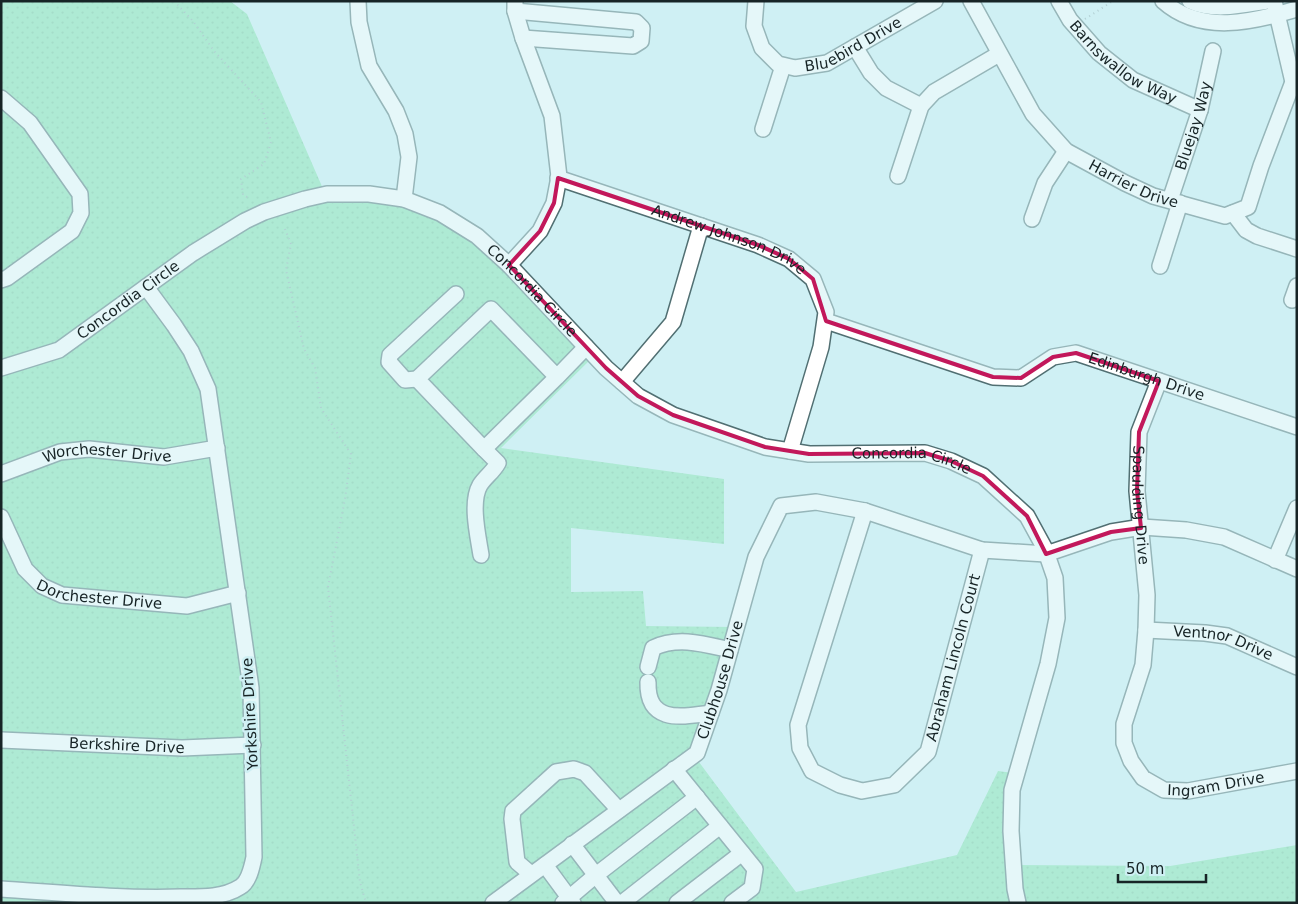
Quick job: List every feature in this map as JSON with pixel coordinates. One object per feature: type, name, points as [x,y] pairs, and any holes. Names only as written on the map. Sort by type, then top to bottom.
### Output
[{"type":"street","points":[[358,1],[359,22],[369,66],[396,111],[405,134],[408,157],[404,199]]},
{"type":"street","name":"Bluebird Drive","points":[[756,1],[754,26],[762,48],[778,64],[795,68],[827,63],[935,1]]},
{"type":"street","name":"Harrier Drive","points":[[971,1],[1033,114],[1066,151],[1125,184],[1153,196],[1225,216],[1233,213]]},
{"type":"street","name":"Barnswallow Way","points":[[1059,1],[1074,26],[1099,53],[1132,80],[1200,110]]},
{"type":"street","points":[[1163,1],[1170,7],[1192,18],[1212,23],[1235,23],[1275,8],[1297,9]]},
{"type":"street","points":[[1190,1],[1200,6],[1225,8],[1267,1]]},
{"type":"street","points":[[510,265],[540,231],[554,202],[558,178],[552,116],[523,38],[515,6],[636,22],[642,28],[641,41],[633,46],[523,38]]},
{"type":"street","points":[[1275,8],[1295,83],[1261,166],[1248,206],[1233,213],[1246,230],[1297,249]]},
{"type":"street","points":[[855,47],[871,73],[886,88],[921,106]]},
{"type":"street","name":"Bluejay Way","points":[[1160,266],[1200,110],[1212,51]]},
{"type":"street","points":[[898,176],[921,106],[934,92],[999,54]]},
{"type":"street","points":[[763,129],[783,66]]},
{"type":"street","points":[[1,98],[30,123],[80,194],[81,213],[72,230],[1,280]]},
{"type":"street","points":[[1032,219],[1045,183],[1066,151]]},
{"type":"street","name":"Andrew Johnson Drive","points":[[558,178],[758,245],[789,259],[813,278],[826,312],[826,321],[821,347],[790,450]]},
{"type":"street","name":"Concordia Circle","points":[[1,368],[58,350],[193,253],[245,221],[282,205],[327,194],[369,194],[404,199],[440,212],[477,236],[510,265],[622,382],[638,396],[673,414],[765,447],[809,454],[925,454],[951,461],[983,476],[1027,516],[1046,554],[1055,578],[1057,618],[1048,664],[1012,790],[1011,831],[1015,889],[1018,903]]},
{"type":"street","points":[[622,382],[673,322],[701,226]]},
{"type":"street","name":"Yorkshire Drive","points":[[1,889],[115,897],[170,898],[209,896],[230,892],[242,886],[252,870],[254,857],[251,688],[208,389],[192,351],[146,287]]},
{"type":"street","points":[[456,294],[390,356],[389,362],[405,380],[417,378],[491,309],[557,377]]},
{"type":"street","name":"Edinburgh Drive","points":[[826,321],[993,377],[1021,378],[1053,357],[1076,353],[1297,428]]},
{"type":"street","points":[[484,449],[586,346]]},
{"type":"street","points":[[417,378],[498,463],[480,485],[476,498],[475,521],[481,555]]},
{"type":"street","name":"Spaulding Drive","points":[[1146,630],[1147,595],[1137,491],[1139,432],[1159,381]]},
{"type":"street","name":"Worchester Drive","points":[[1,474],[60,452],[89,449],[164,457],[217,448]]},
{"type":"street","name":"Clubhouse Drive","points":[[493,903],[697,753],[730,650],[756,557],[781,506],[816,502],[865,511]]},
{"type":"street","points":[[1276,560],[1297,508]]},
{"type":"street","points":[[865,511],[982,550],[1046,554],[1111,532],[1141,528],[1186,530],[1224,537],[1297,569]]},
{"type":"street","name":"Abraham Lincoln Court","points":[[865,511],[798,725],[800,748],[812,771],[840,785],[862,791],[894,785],[928,752],[982,550]]},
{"type":"street","name":"Dorchester Drive","points":[[1,517],[25,569],[42,586],[62,595],[188,606],[238,592]]},
{"type":"street","name":"Ventnor Drive","points":[[1146,630],[1227,636],[1297,667]]},
{"type":"street","name":"Ingram Drive","points":[[1146,630],[1143,665],[1124,724],[1124,743],[1131,761],[1143,778],[1164,790],[1188,791],[1297,771]]},
{"type":"street","points":[[711,713],[680,717],[662,714],[650,702],[648,675],[654,648],[665,643],[695,642],[730,650]]},
{"type":"street","name":"Berkshire Drive","points":[[1,740],[182,748],[253,745]]},
{"type":"street","points":[[531,874],[517,862],[512,819],[513,811],[556,772],[574,769],[585,773],[618,810]]},
{"type":"street","points":[[674,769],[754,869],[752,888],[732,903]]},
{"type":"street","points":[[545,864],[568,901],[596,875],[697,797]]},
{"type":"street","points":[[622,903],[720,826]]},
{"type":"street","points":[[572,844],[617,903]]},
{"type":"street","points":[[678,903],[742,853]]},
{"type":"path","points":[[174,1],[193,21],[214,51],[261,102],[271,142],[264,164],[241,179],[243,195],[246,197]]},
{"type":"path","points":[[1074,26],[1113,1]]},
{"type":"path","points":[[285,230],[291,244],[286,270],[304,349],[315,368],[321,408],[351,454],[345,500],[328,587],[360,882],[366,903]]},
{"type":"highlighted area","points":[[558,178],[758,245],[789,259],[813,279],[826,321],[993,377],[1021,378],[1053,357],[1076,353],[1159,381],[1139,432],[1137,491],[1141,528],[1111,532],[1046,554],[1027,516],[983,476],[951,461],[925,453],[809,454],[765,447],[673,415],[638,396],[606,368],[509,265],[540,231],[554,203]]},
{"type":"green space","points":[[1,1],[230,1],[247,14],[324,191],[432,206],[564,320],[595,355],[501,448],[724,479],[724,544],[571,528],[571,592],[643,591],[646,626],[736,627],[693,754],[796,892],[957,855],[998,771],[1013,773],[1012,865],[1170,866],[1297,845],[1297,903],[1,903]]}]
